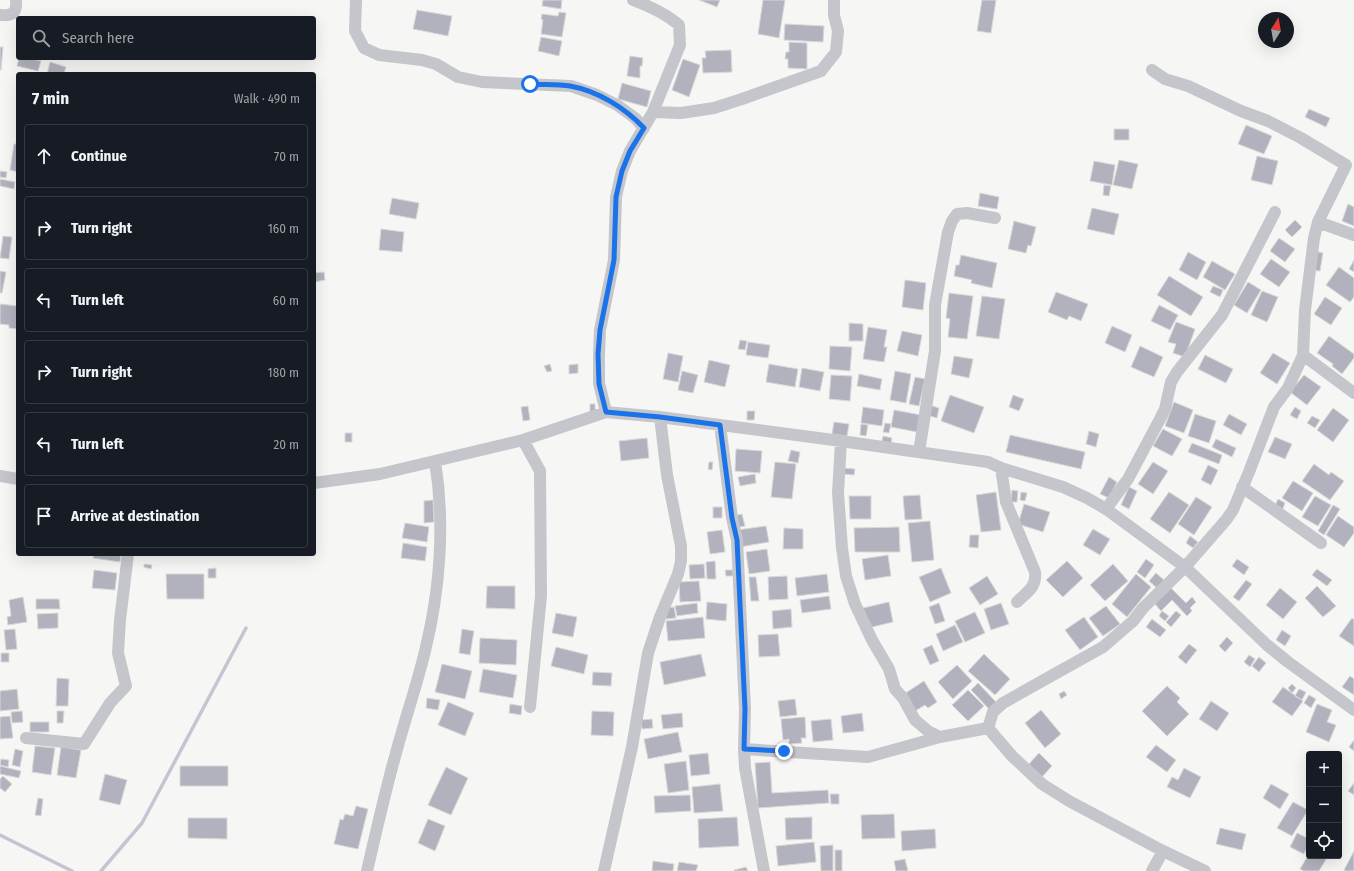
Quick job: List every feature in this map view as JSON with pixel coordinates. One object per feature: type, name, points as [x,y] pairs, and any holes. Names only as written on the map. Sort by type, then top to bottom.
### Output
[{"type":"street","points":[[0,15],[12,14],[16,11],[16,0]]},
{"type":"street","points":[[356,0],[355,31],[364,48],[379,55],[422,60],[436,64],[458,77],[482,82],[571,86],[597,94],[617,105],[635,118],[644,128]]},
{"type":"street","points":[[606,412],[599,384],[598,354],[600,330],[614,260],[616,197],[622,171],[630,151],[653,112],[680,45],[679,25],[660,12],[633,0]]},
{"type":"street","points":[[653,112],[681,113],[714,108],[821,71],[836,52],[838,31],[834,15],[834,0]]},
{"type":"street","points":[[988,728],[993,712],[1002,703],[1103,647],[1133,621],[1143,608],[1185,567],[1226,520],[1233,510],[1274,407],[1288,388],[1303,355],[1305,310],[1314,238],[1318,222],[1346,165],[1301,138],[1268,121],[1241,111],[1188,86],[1165,79],[1152,70]]},
{"type":"street","points":[[1106,509],[1128,479],[1160,419],[1165,409],[1171,382],[1222,314],[1276,212]]},
{"type":"street","points":[[919,452],[927,393],[935,350],[936,305],[948,232],[952,220],[957,214],[967,213],[996,218]]},
{"type":"street","points":[[1318,222],[1354,235]]},
{"type":"street","points":[[1303,355],[1354,393]]},
{"type":"street","points":[[316,483],[380,474],[523,440],[606,412],[660,417],[988,462],[1001,468],[1064,487],[1106,509],[1185,567],[1267,645],[1354,710]]},
{"type":"street","points":[[604,871],[632,747],[648,653],[660,617],[678,574],[681,561],[681,546],[667,475],[660,417]]},
{"type":"street","points":[[720,425],[732,518],[737,540],[745,709],[745,768],[764,871]]},
{"type":"street","points":[[523,440],[540,471],[541,596],[530,707]]},
{"type":"street","points":[[841,441],[838,493],[840,522],[846,576],[855,604],[872,640],[889,669],[896,689],[903,698],[915,720],[928,731],[940,737]]},
{"type":"street","points":[[367,871],[387,786],[425,651],[433,614],[439,546],[439,487],[435,461]]},
{"type":"street","points":[[1001,468],[1006,502],[1035,572],[1036,579],[1033,587],[1017,602]]},
{"type":"street","points":[[0,476],[16,479]]},
{"type":"street","points":[[1242,487],[1321,543]]},
{"type":"street","points":[[26,738],[84,744],[110,703],[126,686],[118,653],[120,620],[128,556]]},
{"type":"street","points":[[744,749],[868,757],[940,737],[988,728]]},
{"type":"street","points":[[988,728],[1012,756],[1042,784],[1069,801],[1162,851],[1205,871]]},
{"type":"street","points":[[1152,871],[1162,851]]},
{"type":"building","points":[[543,0],[562,0],[561,9],[542,6]]},
{"type":"building","points":[[699,0],[720,0],[717,7]]},
{"type":"building","points":[[763,0],[785,0],[779,38],[758,34]]},
{"type":"building","points":[[982,0],[996,0],[991,33],[977,31]]},
{"type":"building","points":[[417,10],[452,16],[448,36],[413,29]]},
{"type":"building","points":[[559,12],[566,13],[562,37],[541,34],[543,20],[541,19],[542,14],[558,16]]},
{"type":"building","points":[[785,24],[824,26],[823,42],[784,40]]},
{"type":"building","points":[[541,37],[562,41],[559,56],[538,51]]},
{"type":"building","points":[[789,42],[807,43],[807,69],[788,68],[788,59],[785,59],[786,52],[789,52]]},
{"type":"building","points":[[0,47],[3,47],[1,70],[0,70]]},
{"type":"building","points":[[731,50],[732,72],[703,73],[702,58],[706,58],[705,51]]},
{"type":"building","points":[[630,56],[643,58],[642,66],[640,66],[640,78],[627,76]]},
{"type":"building","points":[[683,59],[700,65],[689,97],[672,90]]},
{"type":"building","points":[[18,60],[41,61],[38,71],[17,66]]},
{"type":"building","points":[[50,62],[66,67],[65,72],[48,72]]},
{"type":"building","points":[[622,83],[651,91],[647,107],[618,99]]},
{"type":"building","points":[[1309,109],[1330,118],[1326,127],[1305,117]]},
{"type":"building","points":[[1246,125],[1272,136],[1264,154],[1238,144]]},
{"type":"building","points":[[1114,129],[1129,129],[1129,140],[1114,140]]},
{"type":"building","points":[[14,144],[16,144],[16,172],[10,170]]},
{"type":"building","points":[[1257,156],[1278,161],[1272,185],[1251,180]]},
{"type":"building","points":[[1119,160],[1138,164],[1132,189],[1113,185]]},
{"type":"building","points":[[1094,161],[1115,165],[1112,185],[1090,181]]},
{"type":"building","points":[[0,171],[7,172],[6,178],[0,177]]},
{"type":"building","points":[[0,179],[15,182],[14,189],[0,186]]},
{"type":"building","points":[[1104,185],[1111,186],[1109,196],[1103,195]]},
{"type":"building","points":[[980,193],[999,197],[997,209],[978,206]]},
{"type":"building","points":[[392,198],[419,203],[416,219],[389,214]]},
{"type":"building","points":[[1348,204],[1354,207],[1354,226],[1342,221]]},
{"type":"building","points":[[1092,208],[1119,214],[1114,235],[1087,229]]},
{"type":"building","points":[[1295,220],[1302,227],[1292,237],[1285,230]]},
{"type":"building","points":[[1014,221],[1036,227],[1031,246],[1028,245],[1026,253],[1008,249]]},
{"type":"building","points":[[381,229],[404,232],[402,252],[379,250]]},
{"type":"building","points":[[3,236],[12,237],[9,259],[0,258]]},
{"type":"building","points":[[1279,238],[1295,249],[1285,262],[1270,251]]},
{"type":"building","points":[[1314,251],[1323,253],[1320,271],[1311,270]]},
{"type":"building","points":[[1188,252],[1206,262],[1197,280],[1179,270]]},
{"type":"building","points":[[961,255],[997,263],[992,288],[971,283],[972,280],[954,276],[956,265],[959,265]]},
{"type":"building","points":[[1271,259],[1290,272],[1279,287],[1260,274]]},
{"type":"building","points":[[1354,260],[1354,272],[1349,269]]},
{"type":"building","points":[[1212,261],[1235,274],[1225,290],[1203,277]]},
{"type":"building","points":[[1339,267],[1354,278],[1354,297],[1350,302],[1326,285]]},
{"type":"building","points":[[0,271],[6,272],[2,293],[0,293]]},
{"type":"building","points":[[324,272],[325,280],[316,282],[316,273]]},
{"type":"building","points":[[1169,276],[1203,297],[1191,316],[1157,295]]},
{"type":"building","points":[[905,280],[926,283],[923,310],[902,307]]},
{"type":"building","points":[[1248,282],[1261,290],[1247,313],[1234,305]]},
{"type":"building","points":[[1213,286],[1223,290],[1220,297],[1210,292]]},
{"type":"building","points":[[1262,291],[1278,297],[1267,322],[1251,315]]},
{"type":"building","points":[[1056,292],[1088,304],[1081,321],[1069,316],[1067,320],[1048,312]]},
{"type":"building","points":[[949,293],[973,296],[967,339],[948,337],[950,319],[946,318]]},
{"type":"building","points":[[982,296],[1005,299],[999,339],[976,336]]},
{"type":"building","points":[[1325,297],[1342,308],[1331,325],[1314,314]]},
{"type":"building","points":[[0,304],[16,306],[16,329],[9,328],[9,325],[0,324]]},
{"type":"building","points":[[1159,305],[1178,315],[1170,330],[1151,321]]},
{"type":"building","points":[[1176,322],[1195,329],[1185,357],[1173,353],[1176,344],[1168,342]]},
{"type":"building","points":[[849,323],[863,324],[863,341],[849,341]]},
{"type":"building","points":[[1112,326],[1132,335],[1125,352],[1105,343]]},
{"type":"building","points":[[868,327],[887,330],[884,347],[887,347],[884,362],[863,359]]},
{"type":"building","points":[[902,331],[922,335],[918,356],[897,351]]},
{"type":"building","points":[[1329,336],[1354,354],[1354,358],[1342,374],[1332,366],[1333,364],[1317,353]]},
{"type":"building","points":[[740,340],[747,341],[745,350],[738,349]]},
{"type":"building","points":[[748,342],[770,345],[768,358],[746,355]]},
{"type":"building","points":[[830,346],[852,347],[850,371],[829,369]]},
{"type":"building","points":[[1140,346],[1163,357],[1154,377],[1131,367]]},
{"type":"building","points":[[668,353],[683,356],[678,382],[663,379]]},
{"type":"building","points":[[1273,353],[1290,363],[1277,384],[1260,373]]},
{"type":"building","points":[[1205,355],[1233,369],[1226,383],[1198,369]]},
{"type":"building","points":[[954,356],[973,359],[969,378],[951,374]]},
{"type":"building","points":[[709,360],[730,365],[725,387],[704,382]]},
{"type":"building","points":[[550,364],[552,371],[547,372],[544,366]]},
{"type":"building","points":[[578,364],[578,373],[569,374],[569,365]]},
{"type":"building","points":[[769,364],[798,369],[795,387],[766,382]]},
{"type":"building","points":[[802,368],[824,372],[820,391],[799,387]]},
{"type":"building","points":[[682,371],[698,375],[693,393],[678,390]]},
{"type":"building","points":[[895,371],[911,374],[906,403],[890,400]]},
{"type":"building","points":[[859,374],[882,379],[880,390],[857,386]]},
{"type":"building","points":[[831,375],[852,376],[850,401],[829,399]]},
{"type":"building","points":[[1304,375],[1321,387],[1307,405],[1290,392]]},
{"type":"building","points":[[915,377],[925,379],[919,406],[909,404]]},
{"type":"building","points":[[950,395],[984,407],[974,433],[941,421]]},
{"type":"building","points":[[1013,395],[1024,399],[1019,411],[1009,407]]},
{"type":"building","points":[[1174,402],[1193,410],[1184,433],[1165,426]]},
{"type":"building","points":[[590,404],[595,404],[595,414],[590,414]]},
{"type":"building","points":[[929,405],[939,408],[937,418],[927,415]]},
{"type":"building","points":[[528,406],[530,420],[523,421],[521,407]]},
{"type":"building","points":[[863,407],[884,410],[882,426],[861,423]]},
{"type":"building","points":[[1295,407],[1301,411],[1297,419],[1290,415]]},
{"type":"building","points":[[1333,408],[1349,420],[1333,442],[1317,430]]},
{"type":"building","points":[[894,410],[921,415],[917,432],[891,427]]},
{"type":"building","points":[[747,411],[755,411],[754,420],[747,420]]},
{"type":"building","points":[[1195,414],[1216,421],[1209,443],[1188,436]]},
{"type":"building","points":[[1229,414],[1247,424],[1241,435],[1223,425]]},
{"type":"building","points":[[1312,416],[1320,420],[1315,428],[1307,423]]},
{"type":"building","points":[[834,422],[849,424],[847,436],[832,434]]},
{"type":"building","points":[[885,423],[891,424],[889,433],[883,432]]},
{"type":"building","points":[[861,424],[868,425],[866,436],[860,435]]},
{"type":"building","points":[[1163,429],[1182,439],[1172,456],[1153,446]]},
{"type":"building","points":[[1089,431],[1099,434],[1096,447],[1086,444]]},
{"type":"building","points":[[345,433],[352,433],[352,442],[345,442]]},
{"type":"building","points":[[1010,435],[1085,452],[1081,469],[1006,452]]},
{"type":"building","points":[[883,436],[892,438],[891,443],[882,441]]},
{"type":"building","points":[[1275,437],[1292,444],[1285,459],[1268,452]]},
{"type":"building","points":[[647,438],[649,458],[621,461],[619,441]]},
{"type":"building","points":[[1216,439],[1236,448],[1232,457],[1212,447]]},
{"type":"building","points":[[1192,443],[1222,455],[1219,464],[1188,452]]},
{"type":"building","points":[[736,449],[762,451],[760,473],[735,471]]},
{"type":"building","points":[[791,450],[800,452],[798,463],[788,461]]},
{"type":"building","points":[[709,462],[713,462],[712,470],[708,469]]},
{"type":"building","points":[[775,462],[796,464],[792,499],[771,497]]},
{"type":"building","points":[[1153,462],[1168,471],[1153,494],[1138,484]]},
{"type":"building","points":[[1314,464],[1329,475],[1331,472],[1344,481],[1330,500],[1302,481]]},
{"type":"building","points":[[1208,465],[1218,470],[1211,485],[1201,480]]},
{"type":"building","points":[[843,468],[855,469],[854,475],[843,474]]},
{"type":"building","points":[[755,474],[756,483],[740,486],[738,477]]},
{"type":"building","points":[[1109,477],[1117,482],[1109,498],[1100,494]]},
{"type":"building","points":[[1293,481],[1313,493],[1302,511],[1282,498]]},
{"type":"building","points":[[1129,487],[1137,491],[1129,509],[1121,505]]},
{"type":"building","points":[[1012,490],[1018,491],[1017,502],[1011,502]]},
{"type":"building","points":[[996,492],[1001,530],[981,532],[976,495]]},
{"type":"building","points":[[1021,492],[1027,493],[1025,501],[1020,500]]},
{"type":"building","points":[[1169,492],[1189,505],[1170,533],[1150,519]]},
{"type":"building","points":[[920,495],[922,519],[905,520],[903,496]]},
{"type":"building","points":[[849,496],[871,496],[871,519],[850,519]]},
{"type":"building","points":[[1315,496],[1331,505],[1318,526],[1302,517]]},
{"type":"building","points":[[1196,497],[1212,507],[1194,535],[1178,524]]},
{"type":"building","points":[[1278,499],[1285,503],[1282,511],[1274,508]]},
{"type":"building","points":[[433,500],[434,522],[424,523],[424,501]]},
{"type":"building","points":[[1024,504],[1050,512],[1043,532],[1018,524]]},
{"type":"building","points":[[1333,505],[1340,509],[1324,535],[1318,531]]},
{"type":"building","points":[[713,507],[722,507],[722,518],[713,518]]},
{"type":"building","points":[[742,514],[745,526],[735,528],[733,516]]},
{"type":"building","points":[[1338,516],[1354,527],[1354,533],[1344,547],[1326,535]]},
{"type":"building","points":[[930,521],[934,560],[912,562],[908,523]]},
{"type":"building","points":[[405,523],[429,527],[427,542],[402,538]]},
{"type":"building","points":[[766,526],[769,542],[740,547],[737,530]]},
{"type":"building","points":[[899,527],[900,552],[855,552],[854,528]]},
{"type":"building","points":[[784,528],[803,529],[803,549],[783,549]]},
{"type":"building","points":[[1093,529],[1110,539],[1100,555],[1083,545]]},
{"type":"building","points":[[722,530],[725,552],[710,554],[707,532]]},
{"type":"building","points":[[970,535],[979,535],[978,548],[969,547]]},
{"type":"building","points":[[1190,536],[1198,542],[1193,548],[1186,543]]},
{"type":"building","points":[[403,543],[427,547],[425,561],[401,558]]},
{"type":"building","points":[[767,549],[770,571],[749,574],[746,552]]},
{"type":"building","points":[[888,555],[891,576],[865,580],[862,559]]},
{"type":"building","points":[[94,556],[121,556],[120,562],[93,558]]},
{"type":"building","points":[[1146,559],[1154,565],[1145,578],[1137,572]]},
{"type":"building","points":[[1237,559],[1249,567],[1244,575],[1232,566]]},
{"type":"building","points":[[715,561],[716,579],[707,579],[706,562]]},
{"type":"building","points":[[1067,561],[1083,578],[1063,597],[1046,580]]},
{"type":"building","points":[[144,564],[152,565],[151,569],[144,567]]},
{"type":"building","points":[[704,564],[705,578],[690,579],[689,565]]},
{"type":"building","points":[[1113,564],[1128,581],[1105,601],[1090,585]]},
{"type":"building","points":[[216,568],[216,578],[208,578],[208,569]]},
{"type":"building","points":[[941,568],[951,593],[930,602],[919,577]]},
{"type":"building","points":[[1317,569],[1332,580],[1327,586],[1312,575]]},
{"type":"building","points":[[94,570],[117,573],[115,590],[92,588]]},
{"type":"building","points":[[725,570],[733,570],[733,576],[726,576]]},
{"type":"building","points":[[1156,573],[1164,580],[1157,588],[1149,581]]},
{"type":"building","points":[[166,574],[204,574],[204,599],[167,599]]},
{"type":"building","points":[[827,574],[829,592],[797,596],[795,578]]},
{"type":"building","points":[[1136,574],[1151,587],[1127,617],[1112,604]]},
{"type":"building","points":[[787,576],[788,599],[769,600],[768,577]]},
{"type":"building","points":[[987,576],[998,594],[980,605],[969,588]]},
{"type":"building","points":[[749,577],[756,577],[759,601],[751,601]]},
{"type":"building","points":[[1246,580],[1252,584],[1239,601],[1233,597]]},
{"type":"building","points":[[699,581],[701,601],[680,602],[679,582]]},
{"type":"building","points":[[487,586],[515,586],[515,609],[486,608]]},
{"type":"building","points":[[1317,586],[1336,606],[1323,617],[1305,598]]},
{"type":"building","points":[[1171,588],[1186,603],[1192,597],[1196,602],[1190,608],[1192,611],[1187,616],[1172,600],[1161,611],[1155,604]]},
{"type":"building","points":[[1280,588],[1297,602],[1283,619],[1266,605]]},
{"type":"building","points":[[829,596],[831,609],[802,613],[800,600]]},
{"type":"building","points":[[23,597],[27,622],[8,625],[7,617],[11,616],[9,600]]},
{"type":"building","points":[[36,599],[59,599],[60,609],[36,609]]},
{"type":"building","points":[[707,602],[727,604],[726,621],[706,619]]},
{"type":"building","points":[[889,602],[893,622],[868,628],[863,608]]},
{"type":"building","points":[[697,603],[698,613],[677,616],[675,606]]},
{"type":"building","points":[[939,603],[945,621],[935,624],[929,607]]},
{"type":"building","points":[[1001,603],[1009,624],[991,630],[984,609]]},
{"type":"building","points":[[1106,606],[1120,624],[1103,636],[1089,618]]},
{"type":"building","points":[[674,607],[676,618],[666,619],[665,608]]},
{"type":"building","points":[[791,609],[792,627],[773,629],[772,611]]},
{"type":"building","points":[[1162,611],[1169,616],[1165,621],[1159,616]]},
{"type":"building","points":[[1176,611],[1181,615],[1171,627],[1166,622]]},
{"type":"building","points":[[975,612],[985,633],[965,642],[955,621]]},
{"type":"building","points":[[58,613],[58,628],[38,629],[37,614]]},
{"type":"building","points":[[556,613],[577,617],[573,637],[552,633]]},
{"type":"building","points":[[703,617],[705,638],[668,641],[666,621]]},
{"type":"building","points":[[1084,617],[1098,637],[1080,650],[1065,630]]},
{"type":"building","points":[[1352,618],[1354,620],[1354,646],[1339,636]]},
{"type":"building","points":[[1152,619],[1166,630],[1160,637],[1146,627]]},
{"type":"building","points":[[955,625],[963,642],[943,651],[936,634]]},
{"type":"building","points":[[15,629],[17,649],[6,650],[4,630]]},
{"type":"building","points":[[462,629],[474,631],[470,655],[459,653]]},
{"type":"building","points":[[1282,630],[1291,636],[1285,646],[1276,640]]},
{"type":"building","points":[[778,634],[780,656],[759,657],[758,635]]},
{"type":"building","points":[[1227,637],[1233,643],[1225,652],[1219,646]]},
{"type":"building","points":[[480,638],[517,640],[516,665],[479,663]]},
{"type":"building","points":[[1189,644],[1197,650],[1186,664],[1178,657]]},
{"type":"building","points":[[932,645],[939,661],[930,665],[923,649]]},
{"type":"building","points":[[556,647],[588,655],[584,674],[551,666]]},
{"type":"building","points":[[1,653],[9,653],[9,662],[1,662]]},
{"type":"building","points":[[701,654],[706,676],[664,685],[660,662]]},
{"type":"building","points":[[984,654],[1010,679],[995,695],[968,671]]},
{"type":"building","points":[[1249,655],[1255,659],[1250,667],[1244,662]]},
{"type":"building","points":[[1259,657],[1266,663],[1259,672],[1252,666]]},
{"type":"building","points":[[442,664],[472,671],[465,699],[435,692]]},
{"type":"building","points":[[957,665],[972,681],[953,699],[938,682]]},
{"type":"building","points":[[483,669],[517,675],[513,698],[479,692]]},
{"type":"building","points":[[593,672],[612,673],[611,686],[592,685]]},
{"type":"building","points":[[1350,676],[1354,679],[1354,695],[1342,687]]},
{"type":"building","points":[[57,678],[69,679],[68,706],[56,706]]},
{"type":"building","points":[[924,681],[937,702],[928,708],[925,705],[915,711],[904,694]]},
{"type":"building","points":[[978,683],[996,702],[989,709],[971,690]]},
{"type":"building","points":[[1292,684],[1296,688],[1292,693],[1288,688]]},
{"type":"building","points":[[1167,686],[1180,698],[1177,702],[1189,714],[1167,736],[1142,711]]},
{"type":"building","points":[[1283,687],[1303,701],[1292,716],[1272,702]]},
{"type":"building","points":[[17,689],[19,709],[0,711],[0,691]]},
{"type":"building","points":[[1299,689],[1306,692],[1302,700],[1295,696]]},
{"type":"building","points":[[968,690],[984,706],[968,721],[952,705]]},
{"type":"building","points":[[1064,691],[1067,695],[1061,699],[1059,694]]},
{"type":"building","points":[[1309,695],[1316,699],[1311,708],[1304,703]]},
{"type":"building","points":[[427,698],[440,700],[438,710],[426,708]]},
{"type":"building","points":[[795,699],[797,715],[780,717],[778,701]]},
{"type":"building","points":[[1211,701],[1229,713],[1217,731],[1199,719]]},
{"type":"building","points":[[448,702],[474,713],[465,736],[438,725]]},
{"type":"building","points":[[510,704],[522,706],[521,715],[509,713]]},
{"type":"building","points":[[1317,704],[1332,710],[1327,722],[1336,725],[1329,742],[1306,732]]},
{"type":"building","points":[[1041,710],[1061,734],[1045,748],[1025,723]]},
{"type":"building","points":[[22,711],[23,722],[12,723],[11,712]]},
{"type":"building","points":[[57,711],[64,711],[63,723],[57,723]]},
{"type":"building","points":[[592,711],[614,712],[613,736],[591,735]]},
{"type":"building","points":[[682,713],[683,727],[663,729],[661,715]]},
{"type":"building","points":[[862,713],[864,731],[843,733],[841,716]]},
{"type":"building","points":[[10,716],[13,738],[0,739],[0,717]]},
{"type":"building","points":[[805,717],[806,738],[801,738],[802,743],[789,744],[789,739],[783,740],[781,719]]},
{"type":"building","points":[[652,719],[653,728],[642,729],[641,720]]},
{"type":"building","points":[[831,719],[833,740],[813,742],[811,721]]},
{"type":"building","points":[[30,722],[49,722],[49,732],[30,732]]},
{"type":"building","points":[[678,732],[682,752],[648,759],[644,739]]},
{"type":"building","points":[[1354,740],[1354,751],[1349,747]]},
{"type":"building","points":[[1156,745],[1176,760],[1167,772],[1146,757]]},
{"type":"building","points":[[35,746],[55,748],[51,775],[32,772]]},
{"type":"building","points":[[61,747],[81,750],[76,778],[57,775]]},
{"type":"building","points":[[15,749],[23,751],[20,767],[12,765]]},
{"type":"building","points":[[708,753],[710,774],[691,776],[689,755]]},
{"type":"building","points":[[1039,753],[1052,766],[1041,778],[1028,765]]},
{"type":"building","points":[[1,759],[9,760],[8,767],[0,765]]},
{"type":"building","points":[[686,761],[689,790],[668,793],[664,764]]},
{"type":"building","points":[[770,762],[772,793],[828,790],[829,803],[758,808],[755,763]]},
{"type":"building","points":[[0,766],[21,771],[19,778],[0,774]]},
{"type":"building","points":[[180,766],[228,766],[228,786],[180,786]]},
{"type":"building","points":[[446,767],[468,778],[451,815],[428,805]]},
{"type":"building","points":[[1184,768],[1201,777],[1190,798],[1167,787],[1172,777],[1178,780]]},
{"type":"building","points":[[105,774],[127,780],[120,805],[99,800]]},
{"type":"building","points":[[3,776],[12,784],[5,792],[0,788],[0,779]]},
{"type":"building","points":[[1354,783],[1354,795],[1348,791]]},
{"type":"building","points":[[720,784],[723,811],[694,813],[692,787]]},
{"type":"building","points":[[1271,784],[1289,794],[1280,809],[1263,798]]},
{"type":"building","points":[[830,794],[839,794],[839,804],[831,804]]},
{"type":"building","points":[[690,795],[691,811],[655,813],[654,796]]},
{"type":"building","points":[[38,798],[43,799],[41,816],[35,815]]},
{"type":"building","points":[[1293,802],[1306,809],[1306,813],[1292,836],[1277,828]]},
{"type":"building","points":[[356,806],[368,809],[358,849],[334,844],[340,819],[343,820],[345,814],[353,816]]},
{"type":"building","points":[[894,814],[895,838],[862,839],[861,815]]},
{"type":"building","points":[[737,817],[739,846],[699,848],[698,819]]},
{"type":"building","points":[[812,817],[812,839],[786,840],[785,818]]},
{"type":"building","points":[[188,818],[227,818],[227,839],[188,838]]},
{"type":"building","points":[[428,819],[445,826],[435,851],[418,843]]},
{"type":"building","points":[[1220,828],[1246,834],[1242,850],[1216,844]]},
{"type":"building","points":[[935,829],[936,848],[902,851],[901,831]]},
{"type":"building","points":[[1297,833],[1306,838],[1306,850],[1304,854],[1290,847]]},
{"type":"building","points":[[814,842],[816,862],[778,866],[776,846]]},
{"type":"building","points":[[833,845],[833,871],[821,871],[820,846]]},
{"type":"building","points":[[835,850],[842,850],[842,871],[835,871]]},
{"type":"building","points":[[1354,851],[1354,871],[1346,871],[1344,870]]},
{"type":"building","points":[[905,859],[908,871],[896,871],[894,861]]},
{"type":"building","points":[[1306,859],[1326,859],[1319,871],[1304,871],[1300,869]]},
{"type":"building","points":[[653,861],[674,864],[673,871],[652,871]]},
{"type":"building","points":[[679,862],[698,865],[696,871],[677,871]]},
{"type":"building","points":[[746,867],[748,871],[734,871],[734,870]]},
{"type":"waterway","points":[[101,871],[142,823],[246,628]]},
{"type":"waterway","points":[[0,835],[72,871]]},
{"type":"route","points":[[530,84],[571,86],[597,94],[617,105],[635,118],[644,128],[630,151],[622,171],[616,197],[614,216],[614,260],[600,330],[598,354],[599,384],[606,412],[720,425],[732,518],[737,540],[745,709],[744,749],[784,751]]}]
